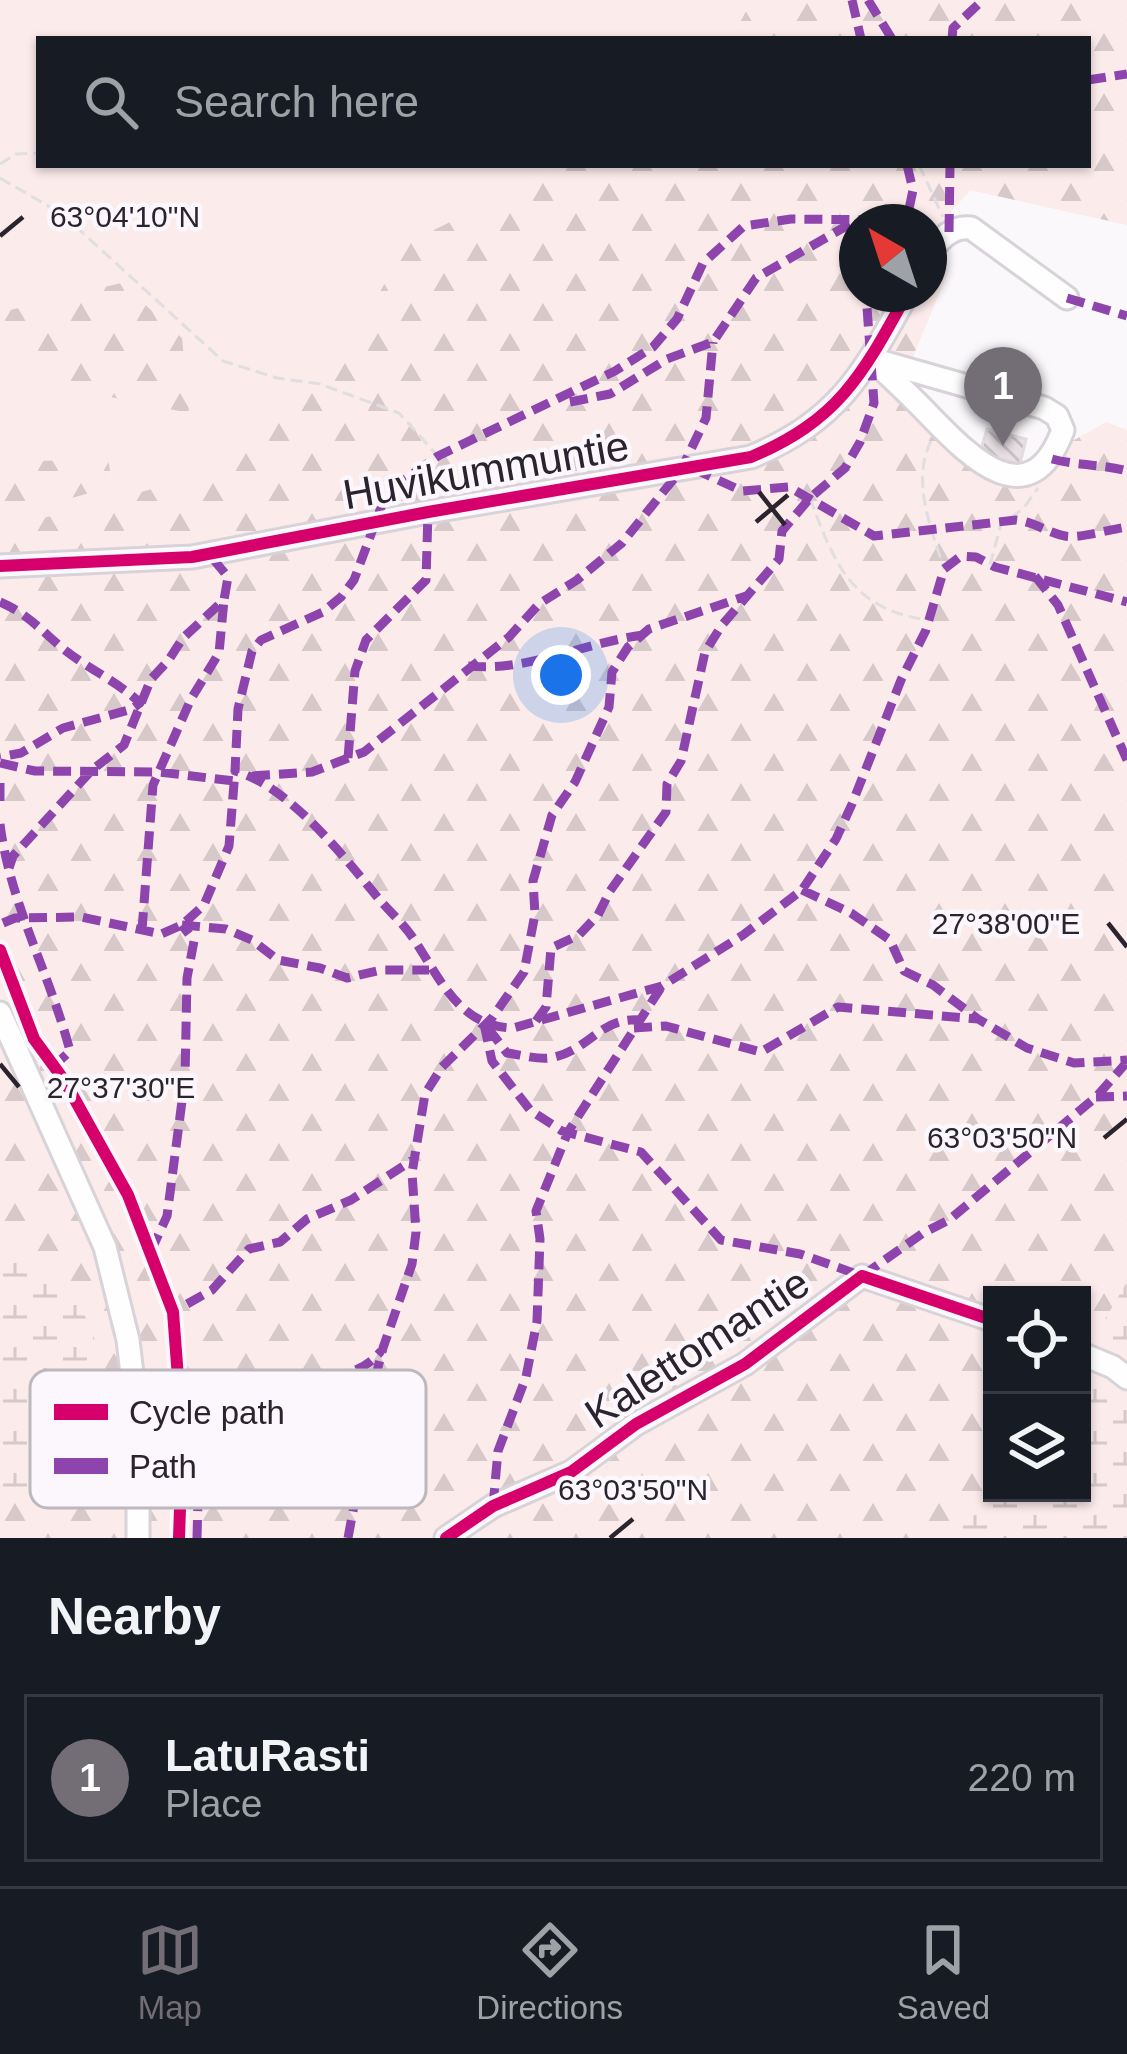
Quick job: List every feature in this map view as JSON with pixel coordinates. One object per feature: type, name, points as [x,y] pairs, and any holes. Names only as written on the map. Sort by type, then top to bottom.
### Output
[{"type":"street","points":[[949,232],[959,226],[971,228],[1067,298]]},
{"type":"street","name":"Huvikummuntie","points":[[0,566],[192,557],[428,512],[720,465],[786,442],[841,399],[872,359],[897,312]]},
{"type":"street","points":[[872,359],[1044,408],[1057,416],[1063,430],[1057,446],[1040,467],[1025,475],[982,466],[872,359]]},
{"type":"street","points":[[0,1013],[105,1247],[132,1370]]},
{"type":"street","name":"Kalettomantie","points":[[446,1538],[493,1506],[571,1472],[636,1424],[745,1364],[862,1276],[983,1317]]},
{"type":"street","points":[[1091,1358],[1127,1378]]},
{"type":"path","points":[[0,164],[16,154],[36,153]]},
{"type":"path","points":[[920,168],[949,232]]},
{"type":"path","points":[[0,178],[62,214],[223,361],[341,391],[399,412],[438,456]]},
{"type":"path","points":[[930,434],[922,459],[922,493],[944,569]]},
{"type":"path","points":[[990,565],[1001,524],[1023,509],[1039,487]]},
{"type":"path","points":[[810,498],[828,546],[863,595],[885,611],[929,620]]},
{"type":"green space","points":[[0,0],[752,0],[733,36],[36,36],[36,168],[555,168],[405,244],[368,315],[182,481],[32,521],[0,535],[0,519],[113,485],[108,459],[0,462],[0,344],[141,401],[189,412],[122,283],[10,310],[0,307]]},
{"type":"green space","points":[[752,0],[1127,0],[1127,225],[970,190],[947,217],[947,204],[839,204],[839,312],[932,312],[908,369],[951,437],[1012,475],[1106,422],[1127,430],[1127,1538],[0,1538],[0,535],[32,521],[182,481],[368,315],[405,244],[555,168],[1091,168],[1091,36],[733,36]]},
{"type":"green space","points":[[121,283],[182,338],[189,413],[86,392],[0,344],[0,307],[10,310]]},
{"type":"green space","points":[[108,459],[113,486],[0,519],[0,462]]},
{"type":"green space","points":[[0,1254],[66,1290],[90,1326],[101,1370],[30,1370],[30,1490],[0,1504]]},
{"type":"green space","points":[[1127,1282],[1127,1538],[948,1538],[983,1491],[983,1502],[1091,1502],[1091,1343]]},
{"type":"building","points":[[987,429],[1026,439],[1020,464],[980,453]]},
{"type":"marked path","points":[[852,0],[860,36]]},
{"type":"marked path","points":[[868,0],[890,36]]},
{"type":"marked path","points":[[952,36],[953,28],[983,0]]},
{"type":"marked path","points":[[1091,80],[1127,74]]},
{"type":"marked path","points":[[908,168],[913,190],[909,209],[892,220],[791,219],[744,226],[703,263],[677,319],[653,347],[615,371],[438,456],[404,480],[383,502],[354,580],[341,597],[323,612],[261,640],[252,651],[238,709],[235,771],[275,791],[314,825],[407,930],[465,1010],[495,1026],[513,1028],[662,986],[743,935],[802,890],[836,839],[852,804],[926,630],[944,569],[961,556],[1127,602]]},
{"type":"marked path","points":[[949,232],[950,168]]},
{"type":"marked path","points":[[570,402],[610,394],[667,359],[713,342],[756,278],[839,230]]},
{"type":"marked path","points":[[1067,298],[1127,316]]},
{"type":"marked path","points":[[536,1021],[546,1007],[551,948],[579,935],[598,915],[666,812],[667,784],[681,761],[705,652],[779,559],[782,531],[845,468],[860,442],[874,403],[867,312]]},
{"type":"marked path","points":[[252,776],[312,772],[364,752],[509,637],[539,604],[622,543],[681,470],[706,418],[713,342]]},
{"type":"marked path","points":[[1052,459],[1127,471]]},
{"type":"marked path","points":[[694,469],[742,491],[789,487],[874,536],[1016,520],[1071,537],[1127,527]]},
{"type":"marked path","points":[[348,758],[355,671],[366,640],[426,580],[428,512]]},
{"type":"marked path","points":[[9,868],[13,856],[92,770],[124,745],[151,679],[183,638],[224,600],[228,577],[209,554]]},
{"type":"marked path","points":[[1035,576],[1058,605],[1127,760]]},
{"type":"marked path","points":[[377,1370],[412,1264],[416,1232],[412,1173],[425,1094],[442,1067],[492,1018],[524,972],[535,914],[533,881],[552,815],[575,782],[609,707],[612,672],[628,647],[649,629],[746,596]]},
{"type":"marked path","points":[[142,930],[153,785],[191,699],[219,653],[224,600]]},
{"type":"marked path","points":[[0,602],[140,703],[63,728],[21,753],[0,757]]},
{"type":"marked path","points":[[468,666],[512,665],[643,635]]},
{"type":"marked path","points":[[0,763],[35,771],[159,772],[234,781]]},
{"type":"marked path","points":[[3,923],[15,918],[81,917],[161,934],[182,925],[204,905],[229,846],[235,771]]},
{"type":"marked path","points":[[0,783],[0,802]]},
{"type":"marked path","points":[[0,824],[12,882],[70,1051],[54,1066]]},
{"type":"marked path","points":[[802,890],[851,913],[890,940],[904,971],[933,985],[978,1019]]},
{"type":"marked path","points":[[182,925],[226,929],[252,940],[278,960],[347,978],[381,970],[429,970]]},
{"type":"marked path","points":[[151,1251],[167,1216],[185,1078],[187,978],[194,941],[182,925]]},
{"type":"marked path","points":[[493,1506],[498,1451],[526,1377],[537,1321],[540,1239],[536,1211],[568,1132],[662,986]]},
{"type":"marked path","points":[[634,1028],[666,1026],[761,1052],[838,1007],[978,1019],[1027,1048],[1074,1063],[1127,1060]]},
{"type":"marked path","points":[[488,1028],[507,1053],[550,1058],[567,1053],[615,1023],[640,1020]]},
{"type":"marked path","points":[[484,1024],[492,1061],[530,1110],[562,1131],[641,1152],[721,1240],[800,1254],[862,1276],[949,1220],[1096,1097],[1127,1062]]},
{"type":"marked path","points":[[1096,1097],[1127,1096]]},
{"type":"marked path","points":[[169,1302],[173,1312],[212,1290],[249,1249],[280,1242],[307,1219],[351,1200],[414,1159]]},
{"type":"marked path","points":[[355,1370],[381,1351]]},
{"type":"marked path","points":[[197,1538],[198,1508]]},
{"type":"marked path","points":[[348,1538],[354,1508]]},
{"type":"cycle path","points":[[0,566],[192,557],[751,457],[806,427],[846,392],[897,312]]},
{"type":"cycle path","points":[[0,950],[34,1039],[64,1080],[128,1195],[173,1312],[177,1370]]},
{"type":"cycle path","points":[[446,1538],[493,1506],[571,1472],[636,1424],[745,1364],[862,1276],[983,1317]]},
{"type":"cycle path","points":[[179,1538],[180,1508]]},
{"type":"place","name":"LatuRasti","points":[[1003,446]]}]
